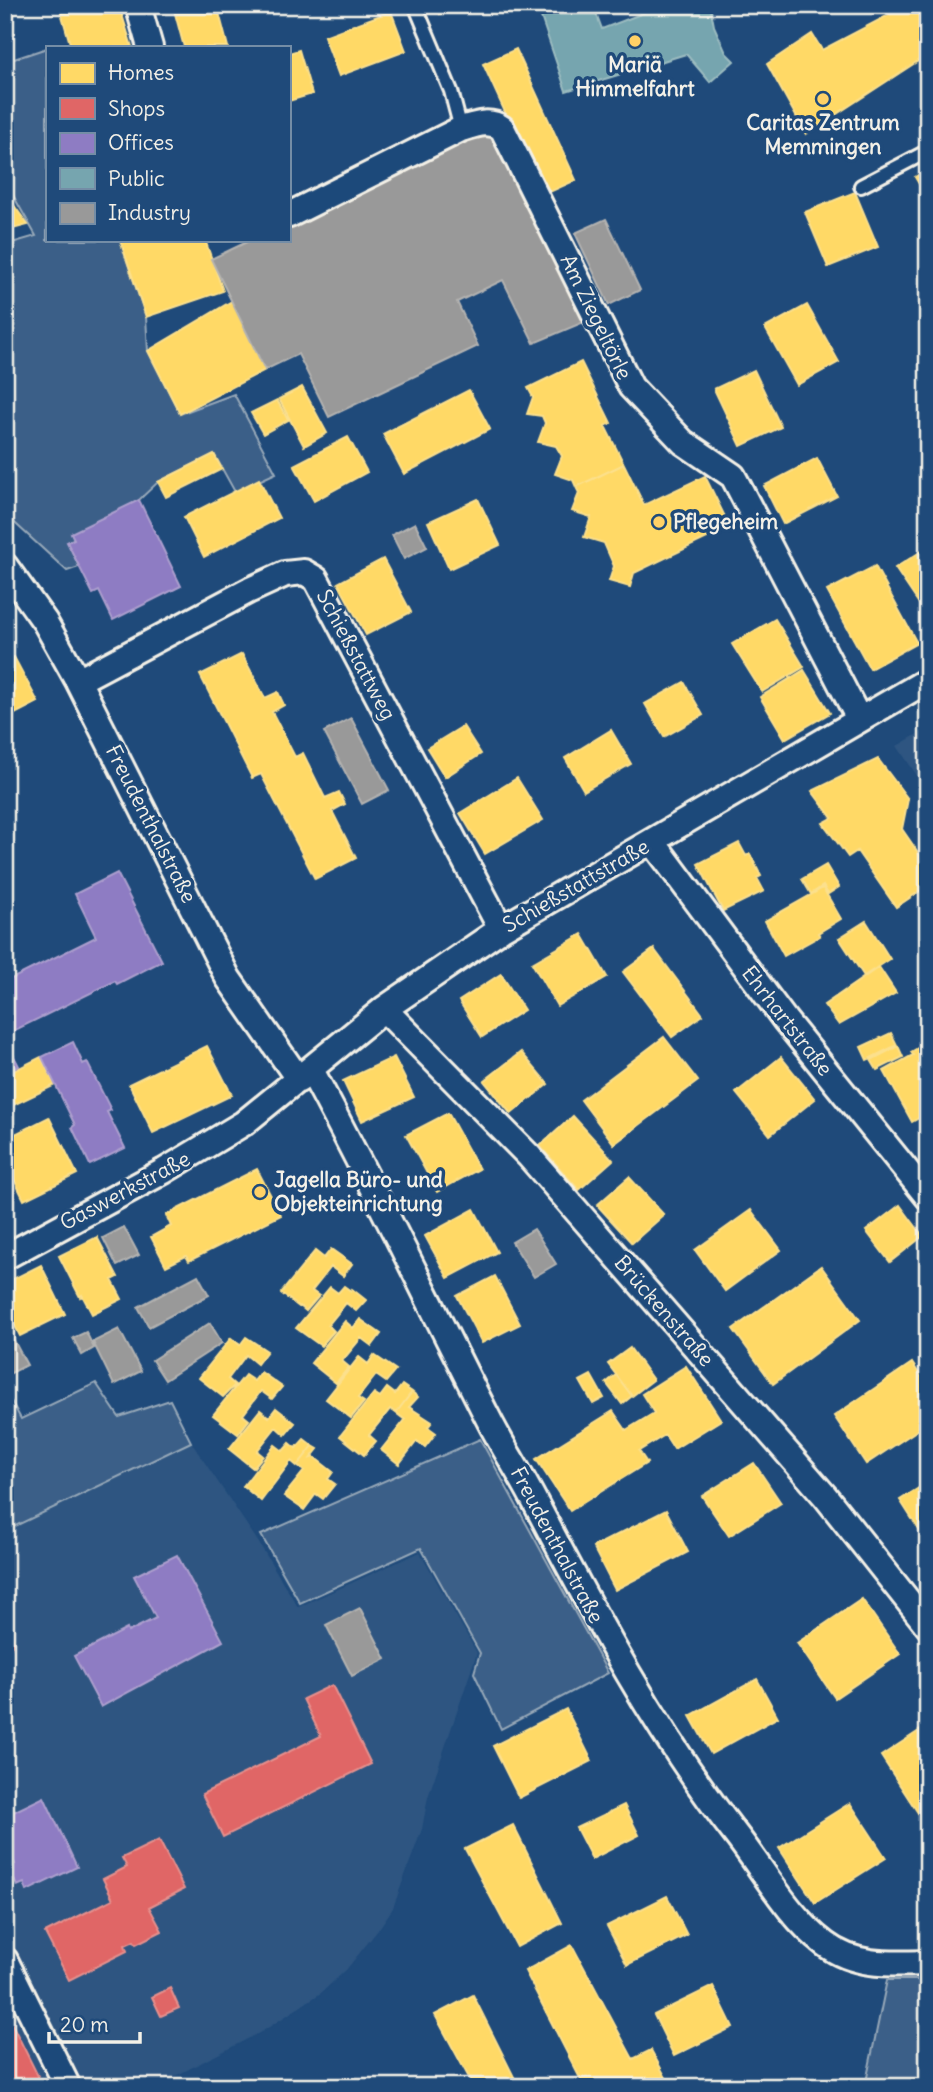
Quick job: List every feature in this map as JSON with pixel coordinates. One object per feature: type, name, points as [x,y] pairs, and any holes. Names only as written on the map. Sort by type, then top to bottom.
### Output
[{"type":"street","points":[[138,5],[150,46]]},
{"type":"street","name":"Am Ziegeltörle","points":[[290,214],[461,129],[482,123],[495,123],[502,128],[631,387],[683,442],[733,476],[859,719]]},
{"type":"street","name":"Freudenthalstraße","points":[[5,566],[45,622],[78,681],[228,978],[305,1075],[355,1151],[489,1421],[602,1630],[653,1717],[708,1800],[797,1920],[827,1945],[848,1957],[873,1963],[928,1964]]},
{"type":"street","name":"Schießstattweg","points":[[78,681],[285,574],[304,572],[316,579],[501,929]]},
{"type":"street","name":"Schießstattstraße","points":[[244,1123],[384,1009],[501,929],[928,680]]},
{"type":"street","name":"Ehrhartstraße","points":[[652,841],[785,1020],[928,1196]]},
{"type":"street","name":"Brückenstraße","points":[[384,1009],[529,1156],[825,1496],[928,1626]]},
{"type":"street","name":"Gaswerkstraße","points":[[5,1257],[175,1165],[244,1123]]},
{"type":"street","points":[[5,1960],[68,2087]]},
{"type":"lane","points":[[415,5],[451,91],[461,129]]},
{"type":"lane","points":[[862,186],[928,151]]},
{"type":"shaded area","points":[[46,48],[46,242],[121,242],[146,317],[148,351],[180,414],[234,394],[276,473],[235,492],[214,454],[158,482],[139,500],[68,542],[79,567],[67,571],[5,514],[5,245],[36,236],[5,181],[5,62]]},
{"type":"shaded area","points":[[928,728],[928,792],[897,746]]},
{"type":"shaded area","points":[[96,1383],[119,1417],[170,1400],[191,1442],[5,1531],[5,1390],[21,1419]]},
{"type":"shaded area","points":[[480,1439],[608,1673],[501,1729],[474,1673],[480,1653],[421,1548],[300,1603],[261,1535]]},
{"type":"shaded area","points":[[191,1442],[298,1607],[420,1552],[477,1653],[428,1797],[422,1829],[393,1908],[346,1970],[321,1993],[263,2031],[154,2087],[5,2087],[5,1531]]},
{"type":"shaded area","points":[[887,1980],[928,1980],[928,2087],[865,2087]]},
{"type":"building: Homes","points":[[59,5],[119,5],[132,46],[71,46]]},
{"type":"building: Homes","points":[[217,5],[228,46],[184,46],[173,6]]},
{"type":"building: Homes","points":[[437,5],[465,5],[440,14]]},
{"type":"building: Homes","name":"Caritas Zentrum Memmingen","points":[[904,5],[928,5],[928,63],[924,58],[915,63],[806,134],[767,64],[812,34],[822,50]]},
{"type":"building: Homes","points":[[391,11],[406,51],[339,76],[324,36]]},
{"type":"building: Homes","points":[[516,49],[576,180],[543,195],[483,64]]},
{"type":"building: Homes","points":[[299,50],[312,94],[290,101],[290,53]]},
{"type":"building: Homes","points":[[928,169],[928,199],[915,177]]},
{"type":"building: Homes","points":[[855,192],[878,247],[828,267],[805,212]]},
{"type":"building: Homes","points":[[5,193],[28,225],[5,231]]},
{"type":"building: Homes","points":[[121,242],[206,242],[223,291],[146,317]]},
{"type":"building: Homes","points":[[232,301],[265,370],[180,414],[148,351]]},
{"type":"building: Homes","points":[[807,305],[839,362],[797,385],[765,328]]},
{"type":"building: Homes","points":[[581,362],[611,423],[605,426],[624,464],[576,487],[573,480],[555,474],[562,456],[556,446],[538,442],[545,423],[542,416],[527,414],[533,397],[528,388]]},
{"type":"building: Homes","points":[[754,370],[781,427],[741,446],[714,389]]},
{"type":"building: Homes","points":[[302,387],[327,433],[304,446],[279,399]]},
{"type":"building: Homes","points":[[469,390],[490,429],[404,474],[383,434]]},
{"type":"building: Homes","points":[[277,400],[288,420],[263,434],[251,413]]},
{"type":"building: Homes","points":[[348,437],[367,472],[314,501],[294,465]]},
{"type":"building: Homes","points":[[214,454],[222,469],[166,497],[158,482]]},
{"type":"building: Homes","points":[[817,458],[837,496],[783,524],[764,486]]},
{"type":"building: Homes","name":"Pflegeheim","points":[[624,464],[644,505],[705,476],[730,527],[634,573],[630,587],[609,581],[614,566],[604,543],[584,537],[591,517],[572,511],[579,493],[576,487]]},
{"type":"building: Homes","points":[[259,479],[279,518],[204,557],[184,517]]},
{"type":"building: Homes","points":[[478,499],[500,545],[449,569],[428,522]]},
{"type":"building: Homes","points":[[928,547],[928,617],[895,568]]},
{"type":"building: Homes","points":[[383,559],[411,612],[366,635],[338,583]]},
{"type":"building: Homes","points":[[875,566],[917,643],[870,669],[827,591]]},
{"type":"building: Homes","points":[[775,619],[804,667],[762,692],[732,644]]},
{"type":"building: Homes","points":[[242,654],[265,698],[278,692],[284,705],[272,712],[295,757],[303,753],[325,798],[339,792],[345,804],[332,811],[356,858],[315,879],[261,774],[252,778],[200,675]]},
{"type":"building: Homes","points":[[14,657],[38,702],[5,719],[5,661]]},
{"type":"building: Homes","points":[[804,670],[830,713],[785,739],[760,697]]},
{"type":"building: Homes","points":[[684,682],[703,715],[664,737],[645,704]]},
{"type":"building: Homes","points":[[463,726],[481,754],[445,777],[427,748]]},
{"type":"building: Homes","points":[[611,730],[631,764],[584,791],[565,758]]},
{"type":"building: Homes","points":[[878,759],[908,799],[902,829],[926,864],[923,889],[896,907],[857,851],[848,857],[823,823],[832,818],[812,791]]},
{"type":"building: Homes","points":[[517,778],[543,820],[485,854],[460,813]]},
{"type":"building: Homes","points":[[739,843],[746,856],[750,854],[761,876],[757,878],[764,891],[723,911],[698,864]]},
{"type":"building: Homes","points":[[826,865],[839,887],[828,894],[823,886],[811,894],[802,879]]},
{"type":"building: Homes","points":[[823,888],[841,919],[818,933],[820,936],[784,956],[765,921]]},
{"type":"building: Homes","points":[[866,921],[890,959],[864,976],[839,938]]},
{"type":"building: Homes","points":[[582,934],[607,977],[557,1006],[532,963]]},
{"type":"building: Homes","points":[[654,949],[703,1015],[672,1037],[623,972]]},
{"type":"building: Homes","points":[[879,967],[896,993],[839,1025],[824,1005]]},
{"type":"building: Homes","points":[[501,974],[524,1010],[482,1037],[459,1001]]},
{"type":"building: Homes","points":[[891,1033],[897,1045],[867,1060],[861,1047]]},
{"type":"building: Homes","points":[[664,1037],[698,1081],[614,1144],[581,1100]]},
{"type":"building: Homes","points":[[928,1042],[928,1113],[912,1122],[884,1071],[913,1055],[911,1052]]},
{"type":"building: Homes","points":[[207,1046],[232,1095],[153,1133],[129,1084]]},
{"type":"building: Homes","points":[[898,1046],[903,1057],[877,1070],[871,1060]]},
{"type":"building: Homes","points":[[521,1052],[548,1084],[511,1114],[484,1081]]},
{"type":"building: Homes","points":[[41,1057],[55,1085],[5,1109],[5,1075]]},
{"type":"building: Homes","points":[[394,1057],[414,1097],[362,1121],[343,1081]]},
{"type":"building: Homes","points":[[781,1057],[815,1099],[770,1135],[736,1093]]},
{"type":"building: Homes","points":[[448,1113],[479,1169],[437,1192],[406,1135]]},
{"type":"building: Homes","points":[[573,1116],[613,1160],[579,1190],[540,1146]]},
{"type":"building: Homes","points":[[49,1117],[77,1174],[24,1200],[8,1167],[5,1169],[5,1139]]},
{"type":"building: Homes","points":[[257,1169],[281,1215],[189,1261],[186,1256],[166,1266],[151,1237],[171,1226],[166,1215]]},
{"type":"building: Homes","points":[[629,1177],[664,1215],[632,1243],[597,1205]]},
{"type":"building: Homes","points":[[900,1205],[923,1236],[890,1262],[866,1231]]},
{"type":"building: Homes","points":[[474,1209],[497,1252],[448,1278],[425,1236]]},
{"type":"building: Homes","points":[[751,1210],[781,1250],[725,1291],[695,1250]]},
{"type":"building: Homes","points":[[97,1237],[118,1277],[112,1280],[122,1299],[92,1314],[59,1256]]},
{"type":"building: Homes","points":[[331,1249],[352,1264],[343,1276],[331,1267],[312,1291],[319,1296],[306,1311],[281,1293],[315,1251],[324,1258]]},
{"type":"building: Homes","points":[[41,1265],[65,1314],[20,1336],[5,1307],[5,1283]]},
{"type":"building: Homes","points":[[821,1266],[860,1320],[773,1384],[733,1329]]},
{"type":"building: Homes","points":[[495,1276],[520,1324],[482,1343],[457,1296]]},
{"type":"building: Homes","points":[[344,1286],[366,1300],[356,1311],[346,1303],[328,1325],[334,1331],[321,1346],[296,1328],[330,1287],[338,1293]]},
{"type":"building: Homes","points":[[360,1319],[381,1334],[372,1346],[361,1338],[342,1361],[349,1367],[336,1383],[311,1363],[345,1321],[353,1328]]},
{"type":"building: Homes","points":[[246,1337],[267,1351],[257,1364],[246,1355],[228,1379],[235,1385],[223,1397],[199,1378],[231,1338],[240,1345]]},
{"type":"building: Homes","points":[[630,1348],[653,1380],[632,1396],[608,1364]]},
{"type":"building: Homes","points":[[374,1355],[396,1370],[386,1382],[376,1375],[358,1398],[364,1402],[351,1418],[326,1399],[359,1357],[368,1364]]},
{"type":"building: Homes","points":[[912,1363],[928,1387],[928,1423],[866,1464],[834,1416]]},
{"type":"building: Homes","points":[[686,1366],[721,1420],[674,1449],[665,1435],[639,1451],[647,1463],[570,1511],[536,1459],[613,1411],[626,1430],[654,1413],[642,1394]]},
{"type":"building: Homes","points":[[261,1372],[282,1387],[272,1399],[261,1391],[243,1415],[249,1420],[238,1434],[213,1415],[245,1375],[254,1381]]},
{"type":"building: Homes","points":[[591,1375],[604,1398],[593,1404],[580,1381]]},
{"type":"building: Homes","points":[[616,1375],[632,1396],[622,1404],[606,1383]]},
{"type":"building: Homes","points":[[402,1385],[412,1392],[396,1413],[390,1409],[369,1435],[376,1441],[364,1455],[340,1436],[374,1393],[380,1397],[387,1388],[395,1394]]},
{"type":"building: Homes","points":[[412,1392],[418,1397],[409,1407],[432,1422],[428,1427],[436,1433],[425,1447],[417,1441],[399,1464],[381,1450],[405,1420],[396,1413]]},
{"type":"building: Homes","points":[[276,1408],[295,1423],[285,1435],[276,1427],[257,1451],[263,1456],[253,1468],[229,1449],[260,1410],[269,1417]]},
{"type":"building: Homes","points":[[304,1439],[313,1446],[297,1466],[291,1461],[261,1501],[243,1486],[275,1445],[283,1451],[290,1443],[296,1448]]},
{"type":"building: Homes","points":[[313,1446],[318,1449],[311,1458],[314,1457],[333,1472],[328,1479],[335,1484],[323,1499],[316,1494],[304,1510],[284,1496],[304,1471],[297,1466]]},
{"type":"building: Homes","points":[[754,1463],[781,1503],[729,1536],[702,1496]]},
{"type":"building: Homes","points":[[928,1482],[928,1534],[923,1536],[900,1500]]},
{"type":"building: Homes","points":[[666,1510],[688,1552],[615,1590],[593,1547]]},
{"type":"building: Homes","points":[[862,1599],[900,1654],[835,1698],[797,1643]]},
{"type":"building: Homes","points":[[757,1679],[778,1717],[711,1754],[690,1716]]},
{"type":"building: Homes","points":[[566,1709],[592,1761],[519,1798],[493,1746]]},
{"type":"building: Homes","points":[[928,1725],[928,1811],[920,1816],[881,1756]]},
{"type":"building: Homes","points":[[850,1803],[886,1858],[815,1903],[779,1848]]},
{"type":"building: Homes","points":[[624,1805],[639,1835],[592,1859],[576,1828]]},
{"type":"building: Homes","points":[[513,1825],[562,1923],[517,1947],[465,1849]]},
{"type":"building: Homes","points":[[667,1896],[687,1935],[627,1965],[607,1926]]},
{"type":"building: Homes","points":[[572,1945],[633,2059],[651,2050],[671,2087],[578,2087],[583,2084],[525,1971]]},
{"type":"building: Homes","points":[[713,1986],[733,2027],[674,2056],[654,2015]]},
{"type":"building: Homes","points":[[473,1995],[519,2087],[474,2087],[435,2015]]},
{"type":"building: Homes","points":[[755,2078],[760,2087],[736,2087]]},
{"type":"building: Shops","points":[[5,1615],[11,1626],[13,1642],[5,1662]]},
{"type":"building: Shops","points":[[332,1685],[371,1764],[223,1837],[202,1794],[321,1736],[303,1699]]},
{"type":"building: Shops","points":[[159,1840],[184,1889],[149,1907],[162,1931],[136,1944],[134,1941],[125,1945],[127,1951],[69,1980],[45,1933],[113,1899],[103,1879],[127,1867],[122,1858]]},
{"type":"building: Shops","points":[[170,1988],[179,2008],[161,2016],[152,1997]]},
{"type":"building: Shops","points":[[5,2010],[40,2080],[27,2087],[5,2087]]},
{"type":"building: Offices","points":[[139,500],[181,586],[113,620],[99,591],[93,594],[67,542],[74,539],[71,533]]},
{"type":"building: Offices","points":[[117,873],[162,961],[5,1035],[5,982],[96,937],[75,894]]},
{"type":"building: Offices","points":[[5,1039],[19,1066],[5,1073]]},
{"type":"building: Offices","points":[[73,1042],[83,1064],[87,1062],[111,1110],[107,1112],[125,1148],[90,1165],[72,1127],[75,1125],[42,1057]]},
{"type":"building: Offices","points":[[177,1555],[223,1641],[101,1707],[74,1656],[127,1629],[128,1632],[156,1618],[134,1576]]},
{"type":"building: Offices","points":[[44,1797],[77,1867],[27,1891],[24,1883],[17,1886],[8,1867],[15,1864],[5,1845],[5,1816]]},
{"type":"building: Public","name":"Mariä Himmelfahrt","points":[[537,5],[593,5],[602,29],[651,10],[650,5],[710,5],[714,26],[726,53],[734,61],[710,82],[686,54],[566,91]]},
{"type":"building: Industry","points":[[493,130],[584,322],[534,343],[503,280],[457,302],[478,346],[329,417],[298,354],[265,370],[211,259],[247,242],[290,242],[290,223]]},
{"type":"building: Industry","points":[[606,219],[640,290],[609,305],[575,233]]},
{"type":"building: Industry","points":[[415,523],[427,547],[404,559],[392,535]]},
{"type":"building: Industry","points":[[351,718],[389,790],[362,804],[324,732]]},
{"type":"building: Industry","points":[[124,1227],[139,1255],[117,1266],[103,1238]]},
{"type":"building: Industry","points":[[534,1229],[556,1264],[534,1277],[512,1242]]},
{"type":"building: Industry","points":[[198,1275],[209,1295],[149,1327],[138,1307]]},
{"type":"building: Industry","points":[[210,1323],[222,1343],[165,1380],[152,1360]]},
{"type":"building: Industry","points":[[119,1329],[141,1371],[114,1385],[93,1342]]},
{"type":"building: Industry","points":[[86,1332],[94,1348],[82,1355],[73,1338]]},
{"type":"building: Industry","points":[[11,1335],[27,1365],[7,1375],[5,1338]]},
{"type":"building: Industry","points":[[360,1608],[386,1659],[352,1676],[326,1625]]},
{"type":"place","name":"Mariä Himmelfahrt","points":[[635,41]]},
{"type":"place","name":"Caritas Zentrum Memmingen","points":[[823,99]]},
{"type":"place","name":"Pflegeheim","points":[[659,522]]},
{"type":"place","name":"Jagella Büro- und Objekteinrichtung","points":[[260,1192]]}]
